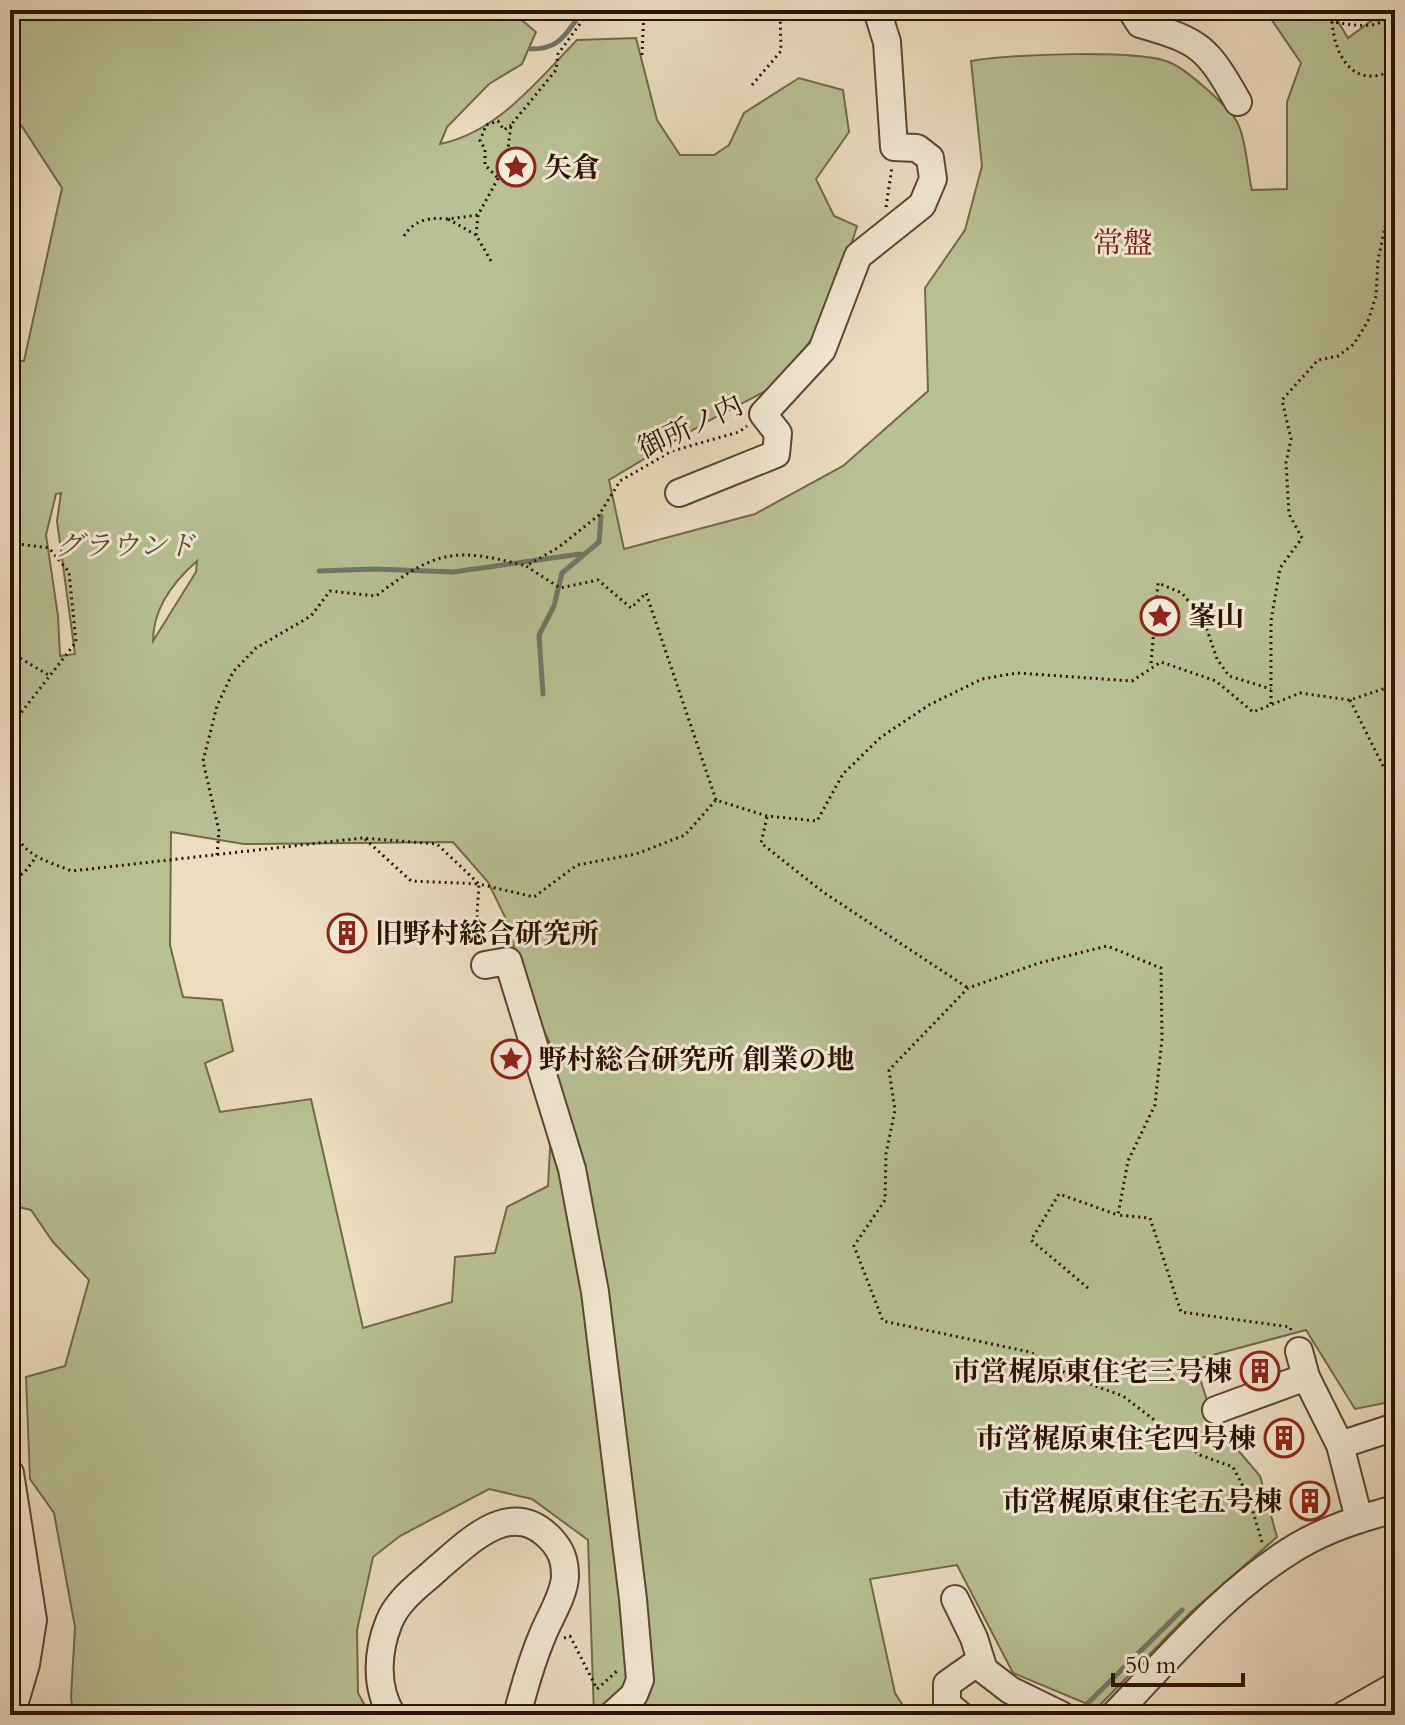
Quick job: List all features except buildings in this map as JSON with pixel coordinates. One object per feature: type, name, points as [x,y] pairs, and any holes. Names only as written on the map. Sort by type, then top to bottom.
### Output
[{"type":"street","points":[[679,493],[776,454],[778,433],[763,414],[822,350],[858,256],[879,236],[922,205],[933,179],[930,158],[917,148],[894,147],[887,42],[877,10]]},
{"type":"street","points":[[1131,10],[1140,24],[1188,38],[1199,46],[1221,70],[1238,102]]},
{"type":"street","points":[[485,965],[508,961],[572,1169],[595,1292],[640,1680],[634,1695],[612,1715]]},
{"type":"street","points":[[1299,1351],[1306,1377],[1340,1445],[1359,1519]]},
{"type":"street","points":[[1216,1410],[1306,1377]]},
{"type":"street","points":[[1340,1445],[1395,1427]]},
{"type":"street","points":[[10,1473],[33,1620],[26,1664],[11,1715]]},
{"type":"street","points":[[1114,1715],[1219,1607],[1296,1547],[1359,1519],[1395,1509]]},
{"type":"street","points":[[392,1715],[381,1697],[380,1660],[389,1620],[406,1596],[478,1533],[516,1521],[538,1526],[564,1557],[565,1581],[539,1646],[517,1715]]},
{"type":"street","points":[[955,1599],[984,1670],[1010,1690],[1052,1713]]},
{"type":"street","points":[[960,1715],[947,1704],[947,1684],[981,1660]]},
{"type":"street","points":[[1344,1715],[1395,1686]]},
{"type":"path","points":[[10,10],[13,16],[10,34]]},
{"type":"path","points":[[13,16],[29,10]]},
{"type":"path","points":[[497,177],[485,165],[485,149],[480,141],[486,125],[498,121],[504,130],[511,125],[556,70],[558,54],[590,10]]},
{"type":"path","points":[[642,55],[644,10]]},
{"type":"path","points":[[752,85],[781,51],[780,10]]},
{"type":"path","points":[[1392,10],[1377,24],[1332,22],[1334,45],[1345,64],[1369,75],[1395,69]]},
{"type":"path","points":[[10,102],[10,219]]},
{"type":"path","points":[[476,235],[478,215],[506,164],[511,125]]},
{"type":"path","points":[[879,236],[890,191],[894,147]]},
{"type":"path","points":[[1271,704],[1271,621],[1280,568],[1302,538],[1289,514],[1286,463],[1291,439],[1282,400],[1318,360],[1338,356],[1354,344],[1368,321],[1376,296],[1378,260],[1395,180]]},
{"type":"path","points":[[404,236],[410,226],[423,220],[478,215]]},
{"type":"path","points":[[448,219],[476,235],[491,261]]},
{"type":"path","name":"御所ノ内","points":[[526,566],[559,547],[599,515],[620,481],[672,451],[739,432],[763,414]]},
{"type":"path","points":[[10,727],[76,642],[69,572],[49,548],[11,544]]},
{"type":"path","points":[[217,855],[219,831],[203,761],[217,706],[233,672],[256,648],[311,616],[330,591],[376,596],[396,581],[456,553],[482,553],[526,566],[560,588],[598,580],[631,608],[646,593],[716,800]]},
{"type":"path","points":[[1151,665],[1158,583],[1182,593],[1204,621],[1217,659],[1229,676],[1271,689]]},
{"type":"path","points":[[10,652],[50,676]]},
{"type":"path","points":[[716,800],[767,816],[817,821],[843,774],[881,737],[929,705],[982,679],[1017,673],[1132,681],[1151,665],[1161,662],[1216,681],[1253,712],[1300,693],[1350,700],[1395,685]]},
{"type":"path","points":[[1350,700],[1384,768],[1395,781]]},
{"type":"path","points":[[363,838],[411,881],[479,884],[534,897],[577,865],[636,854],[685,835],[716,800]]},
{"type":"path","points":[[767,816],[761,843],[863,920],[968,988]]},
{"type":"path","points":[[10,823],[18,843],[36,857],[72,871],[363,838],[437,844],[479,884]]},
{"type":"path","points":[[10,880],[24,873],[36,857]]},
{"type":"path","points":[[479,884],[477,914],[485,965]]},
{"type":"path","points":[[1118,1215],[1128,1161],[1155,1105],[1162,1039],[1161,968],[1107,946],[1039,963],[968,988],[889,1070],[895,1110],[886,1154],[885,1200],[854,1246],[883,1321],[1030,1352],[1076,1379],[1123,1396],[1200,1455],[1233,1467],[1249,1498],[1268,1568]]},
{"type":"path","points":[[1088,1288],[1031,1240],[1059,1194],[1118,1215],[1150,1218],[1181,1312],[1290,1327],[1299,1351]]},
{"type":"path","points":[[539,1646],[570,1636],[597,1689],[617,1673],[621,1648],[636,1640]]},
{"type":"green space","name":"グラウンド","points":[[10,10],[488,10],[523,21],[536,32],[522,64],[489,84],[447,127],[440,144],[461,138],[498,117],[577,40],[636,38],[657,120],[680,155],[714,155],[729,145],[744,113],[799,78],[843,90],[849,132],[816,179],[834,216],[857,226],[829,315],[779,384],[708,421],[609,480],[624,549],[755,514],[843,466],[928,391],[925,288],[965,230],[982,166],[971,61],[1104,54],[1171,63],[1208,90],[1234,117],[1243,140],[1252,190],[1287,189],[1287,102],[1301,63],[1265,10],[1331,10],[1348,38],[1386,10],[1395,10],[1395,1401],[1355,1409],[1306,1330],[1194,1360],[1214,1422],[1260,1476],[1277,1537],[1190,1613],[1097,1708],[1013,1673],[957,1565],[870,1579],[895,1693],[909,1715],[594,1715],[588,1540],[532,1499],[489,1489],[400,1536],[373,1557],[357,1630],[358,1693],[370,1715],[73,1715],[71,1697],[75,1627],[54,1513],[30,1479],[26,1377],[65,1366],[89,1280],[53,1242],[31,1210],[10,1205],[10,361],[24,361],[62,188],[21,125],[10,124]],"holes":[[[61,493],[57,521],[75,654],[60,656],[58,616],[46,535],[56,494]],[[197,561],[196,572],[153,641],[156,618],[166,596]],[[171,832],[244,844],[453,842],[488,882],[506,919],[528,997],[555,1054],[548,1186],[507,1207],[495,1253],[455,1257],[452,1302],[363,1328],[311,1099],[220,1112],[205,1063],[233,1051],[222,1000],[183,997],[170,945]]]},
{"type":"waterway","points":[[531,49],[557,42],[584,10]]},
{"type":"waterway","points":[[543,694],[539,635],[554,606],[562,573],[599,542],[601,516]]},
{"type":"waterway","points":[[319,571],[375,569],[453,572],[580,554]]},
{"type":"waterway","points":[[1081,1710],[1182,1610]]},
{"type":"place","name":"矢倉","points":[[516,167]]},
{"type":"place","name":"峯山","points":[[1160,616]]},
{"type":"place","name":"旧野村総合研究所","points":[[347,933]]},
{"type":"place","name":"野村総合研究所 創業の地","points":[[511,1059]]},
{"type":"place","name":"市営梶原東住宅三号棟","points":[[1260,1371]]},
{"type":"place","name":"市営梶原東住宅四号棟","points":[[1284,1438]]},
{"type":"place","name":"市営梶原東住宅五号棟","points":[[1310,1501]]},
{"type":"district","name":"常盤","points":[[1123,243]]}]
